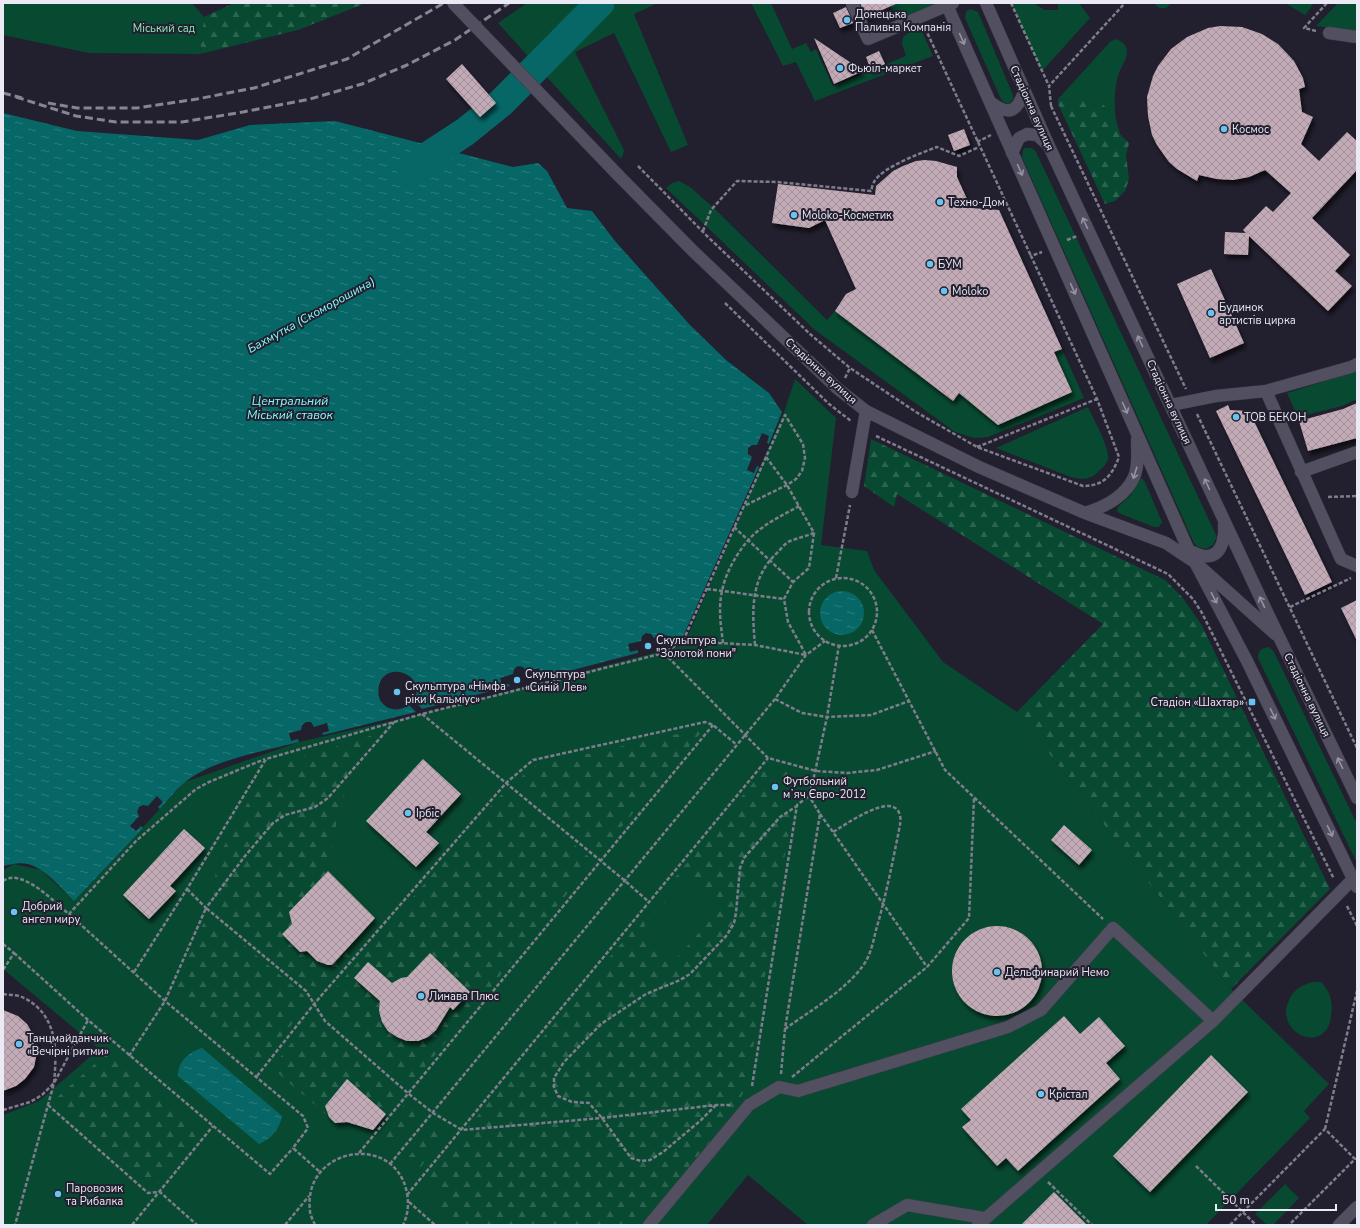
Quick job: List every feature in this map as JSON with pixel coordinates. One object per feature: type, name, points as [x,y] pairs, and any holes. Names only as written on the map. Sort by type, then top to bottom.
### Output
[{"type":"street","name":"Стадіонна вулиця","points":[[453,3],[692,252],[838,389],[866,411],[978,468],[1085,513],[1166,543],[1196,564]]},
{"type":"street","points":[[852,3],[868,39],[949,4]]},
{"type":"street","name":"Стадіонна вулиця","points":[[986,3],[1024,92],[1088,230],[1278,637],[1357,798]]},
{"type":"street","name":"Стадіонна вулиця","points":[[949,4],[1012,153],[1189,551],[1247,661],[1355,883]]},
{"type":"street","points":[[1329,33],[1357,37]]},
{"type":"street","points":[[990,102],[1000,109],[1007,111],[1015,109],[1024,92]]},
{"type":"street","points":[[1012,153],[1019,138],[1027,134],[1037,135],[1048,144]]},
{"type":"street","points":[[1171,405],[1216,396],[1266,391],[1352,367],[1357,364]]},
{"type":"street","points":[[1266,391],[1341,559],[1357,566]]},
{"type":"street","points":[[852,492],[866,411]]},
{"type":"street","points":[[1085,513],[1110,504],[1127,488],[1134,477],[1137,466],[1137,435]]},
{"type":"street","points":[[1301,472],[1357,452]]},
{"type":"street","points":[[1166,543],[1202,556],[1211,556],[1218,552],[1222,545],[1225,534],[1224,520]]},
{"type":"street","points":[[1196,564],[1278,637]]},
{"type":"street","points":[[873,1225],[907,1205],[981,1222],[1213,1021],[1340,891],[1355,883]]},
{"type":"street","points":[[649,1225],[750,1105],[780,1087],[798,1091],[1008,1027],[1041,1010],[1113,928],[1213,1021]]},
{"type":"street","points":[[1339,1225],[1357,1207]]},
{"type":"path","points":[[1011,3],[1049,86],[1051,106],[1357,748]]},
{"type":"path","points":[[1049,86],[1125,3]]},
{"type":"path","points":[[1327,3],[1304,28],[1329,33]]},
{"type":"path","points":[[638,166],[810,334],[850,368],[916,412],[977,448],[1083,486],[1093,486],[1101,482],[1111,474],[1119,457],[1096,398],[920,17]]},
{"type":"path","points":[[1034,114],[1051,106]]},
{"type":"path","points":[[977,142],[1002,130]]},
{"type":"path","points":[[703,231],[711,210],[737,182],[777,182],[871,191],[874,181],[886,171],[906,159],[937,147],[959,156],[979,147]]},
{"type":"path","points":[[1031,256],[1088,230]]},
{"type":"path","points":[[722,300],[830,404],[863,430],[1168,574],[1180,585],[1193,599],[1202,613],[1357,926]]},
{"type":"path","points":[[977,448],[1096,398]]},
{"type":"path","points":[[683,642],[784,415],[803,444],[805,458],[802,471],[796,479],[787,485],[744,506]]},
{"type":"path","points":[[766,456],[787,485],[814,533],[809,568],[793,582],[784,599],[788,622],[806,655]]},
{"type":"path","points":[[836,578],[852,492]]},
{"type":"path","points":[[1313,498],[1357,496]]},
{"type":"path","points":[[723,643],[720,614],[722,591],[738,553],[758,530],[799,506]]},
{"type":"path","points":[[734,528],[793,582]]},
{"type":"path","points":[[755,645],[752,615],[754,595],[769,560],[789,541],[814,533]]},
{"type":"path","points":[[1290,607],[1357,576]]},
{"type":"path","points":[[836,578],[846,578],[858,581],[866,587],[873,596],[876,606],[876,618],[872,630],[863,639],[853,644],[839,645],[825,641],[812,625],[809,613],[811,600],[815,592],[823,584],[836,578]]},
{"type":"path","points":[[707,589],[784,599]]},
{"type":"path","points":[[872,630],[945,770],[1113,928]]},
{"type":"path","points":[[390,1164],[736,745],[775,700],[806,655],[825,641]]},
{"type":"path","points":[[69,914],[136,842],[196,789],[208,782],[266,759],[394,721],[664,653],[683,642],[755,645],[806,655]]},
{"type":"path","points":[[716,1105],[662,1152],[650,1160],[641,1160],[631,1158],[602,1118],[589,1103],[572,1102],[558,1096],[554,1088],[554,1078],[564,1062],[601,1024],[646,994],[680,980],[690,974],[727,935],[734,923],[740,868],[744,858],[780,817],[809,796],[816,771],[827,716],[839,645]]},
{"type":"path","points":[[664,653],[768,758],[816,771],[848,773],[877,770],[936,751]]},
{"type":"path","points":[[775,700],[802,713],[827,716],[871,715],[909,701]]},
{"type":"path","points":[[422,714],[649,902]]},
{"type":"path","points":[[129,1056],[165,1001],[206,908],[245,856],[272,823],[285,815],[315,807],[328,798],[394,721]]},
{"type":"path","points":[[257,1076],[314,1004],[506,783],[534,760],[705,722],[713,725],[736,745]]},
{"type":"path","points":[[359,1153],[713,725]]},
{"type":"path","points":[[407,1195],[768,758]]},
{"type":"path","points":[[134,972],[188,889],[266,759]]},
{"type":"path","points":[[809,796],[927,967]]},
{"type":"path","points":[[780,1087],[927,967],[969,918],[974,798]]},
{"type":"path","points":[[188,889],[206,908],[306,991],[325,1021],[432,1113],[462,1130],[602,1118],[716,1105],[750,1105],[797,805]]},
{"type":"path","points":[[785,1029],[835,993],[850,980],[862,966],[870,950],[884,904],[900,825],[900,815],[896,808],[888,805],[877,807],[833,832]]},
{"type":"path","points":[[780,1087],[785,1029],[820,814]]},
{"type":"path","points":[[3,880],[6,878],[16,877],[28,882],[42,891],[165,1001],[257,1076],[303,1116],[308,1128],[270,1174],[129,1056],[3,944]]},
{"type":"path","points":[[3,970],[14,953]]},
{"type":"path","points":[[1230,1225],[1325,1129],[1357,991]]},
{"type":"path","points":[[3,994],[23,998],[34,1005],[46,1017],[53,1032],[56,1061],[54,1083],[15,1225]]},
{"type":"path","points":[[3,1110],[30,1102],[42,1095],[54,1083],[88,1020]]},
{"type":"path","points":[[48,1105],[148,1192],[160,1192],[197,1225]]},
{"type":"path","points":[[132,1225],[213,1126]]},
{"type":"path","points":[[1289,1225],[1355,1159],[1325,1129]]},
{"type":"path","points":[[293,1148],[320,1172]]},
{"type":"path","points":[[314,1225],[310,1211],[310,1195],[315,1179],[325,1166],[338,1158],[359,1153],[370,1155],[390,1164],[406,1186],[409,1202],[403,1225]]},
{"type":"path","points":[[1196,1166],[1256,1225]]},
{"type":"path","points":[[1038,1172],[1092,1225]]},
{"type":"path","points":[[285,1225],[310,1195]]},
{"type":"path","points":[[409,1202],[435,1225]]},
{"type":"green space","name":"Міський сад","points":[[3,3],[192,3],[204,17],[200,54],[89,53],[3,35]]},
{"type":"green space","points":[[234,3],[366,3],[298,30],[200,54],[204,17]]},
{"type":"green space","points":[[527,3],[658,3],[634,14],[688,145],[671,152],[614,33],[575,52],[624,150],[621,159],[498,23]]},
{"type":"green space","points":[[751,3],[771,3],[792,49],[806,43],[811,52],[816,49],[833,86],[906,56],[902,44],[903,37],[920,27],[933,56],[815,101],[796,62],[783,66]]},
{"type":"green space","points":[[889,3],[934,3],[933,5],[900,20],[894,15]]},
{"type":"green space","points":[[1011,3],[1033,3],[1045,10],[1058,10],[1059,3],[1079,3],[1090,18],[1042,71]]},
{"type":"green space","points":[[1155,3],[1172,3],[1166,8],[1159,8]]},
{"type":"green space","points":[[1285,3],[1314,3],[1305,15]]},
{"type":"green space","points":[[1338,3],[1357,3],[1357,32],[1316,26]]},
{"type":"green space","points":[[970,9],[978,12],[1013,95],[1013,99],[1009,104],[1003,102],[1000,97],[965,18],[966,12]]},
{"type":"green space","points":[[1115,39],[1125,45],[1127,49],[1126,58],[1119,73],[1116,87],[1116,120],[1112,117],[1108,109],[1077,99],[1058,99],[1110,42]]},
{"type":"green space","points":[[1058,99],[1077,99],[1101,103],[1108,109],[1112,117],[1116,120],[1120,134],[1129,143],[1126,155],[1129,179],[1125,191],[1115,201],[1105,204],[1058,104]]},
{"type":"green space","points":[[1025,148],[1032,148],[1036,152],[1217,537],[1213,545],[1206,549],[1198,547],[1194,543],[1022,157],[1023,150]]},
{"type":"green space","points":[[679,181],[690,187],[715,209],[827,320],[835,311],[953,401],[959,393],[998,424],[1072,392],[1054,352],[1062,349],[1084,398],[988,437],[974,438],[955,432],[815,330],[666,188],[672,183]]},
{"type":"green space","points":[[1357,371],[1357,399],[1342,406],[1298,417],[1287,393]]},
{"type":"green space","points":[[795,379],[836,418],[821,545],[867,551],[874,570],[943,662],[1017,712],[1231,989],[1329,1084],[1304,1111],[1310,1118],[1206,1225],[808,1225],[748,1175],[707,1225],[3,1225],[3,1115],[39,1101],[99,1049],[3,969],[3,870],[14,864],[41,870],[74,901],[185,782],[299,742],[422,714],[684,645],[784,412]]},
{"type":"green space","points":[[1088,407],[1104,441],[1108,454],[1108,459],[1105,465],[1090,478],[1079,479],[1071,477],[996,448]]},
{"type":"green space","points":[[871,439],[1165,580],[1182,597],[1201,624],[1330,889],[1231,989],[1017,712],[1103,624],[897,494],[894,507],[864,486]]},
{"type":"green space","points":[[1142,478],[1162,522],[1159,527],[1154,527],[1117,511],[1118,507],[1131,495]]},
{"type":"green space","points":[[1269,647],[1274,652],[1357,824],[1357,863],[1258,658],[1260,650]]},
{"type":"green space","points":[[705,728],[601,851],[525,789],[520,781],[526,772],[541,764]]},
{"type":"green space","points":[[379,733],[347,770],[349,782],[339,808],[328,871],[289,912],[292,924],[282,933],[300,952],[307,951],[321,963],[328,965],[332,965],[349,945],[355,950],[327,984],[321,987],[313,986],[307,984],[219,910],[214,902],[216,868],[223,848],[258,784],[274,766]]},
{"type":"green space","points":[[767,766],[798,776],[747,1085],[726,1123],[639,1225],[450,1225],[444,1220],[441,1204],[435,1190],[426,1178],[644,916],[649,921],[639,933],[673,962],[722,907],[688,877],[655,913],[650,908]]},
{"type":"green space","points":[[508,792],[594,861],[408,1088],[331,1018],[327,1008],[328,999],[332,992],[495,801],[501,795]]},
{"type":"green space","points":[[212,920],[299,991],[306,1000],[304,1009],[260,1061],[174,989],[203,924]]},
{"type":"green space","points":[[1321,982],[1329,994],[1332,1006],[1331,1016],[1328,1027],[1323,1034],[1315,1037],[1307,1037],[1299,1034],[1293,1029],[1288,1021],[1286,1010],[1291,996],[1296,990],[1303,985]]},
{"type":"green space","points":[[313,1022],[328,1029],[402,1095],[386,1114],[347,1080],[325,1105],[329,1117],[272,1068],[303,1028]]},
{"type":"green space","points":[[109,1051],[203,1132],[158,1183],[153,1184],[147,1182],[52,1102]]},
{"type":"green space","points":[[407,1102],[419,1111],[390,1146],[378,1136]]},
{"type":"green space","points":[[435,1126],[447,1136],[418,1170],[406,1160]]},
{"type":"green space","points":[[1285,1184],[1299,1198],[1273,1225],[1267,1225],[1255,1214]]},
{"type":"water","name":"Центральний Міський ставок","points":[[3,113],[77,131],[198,140],[250,125],[335,121],[513,167],[538,163],[547,171],[567,208],[592,211],[615,241],[690,325],[726,360],[769,393],[782,412],[769,444],[767,443],[769,436],[762,433],[757,445],[752,445],[748,448],[748,454],[752,457],[747,470],[754,473],[757,466],[759,467],[681,641],[663,646],[662,644],[669,642],[667,635],[654,638],[651,634],[646,633],[642,636],[641,641],[628,644],[630,652],[638,650],[638,653],[534,680],[534,677],[541,675],[539,668],[526,671],[523,667],[518,666],[514,669],[513,674],[500,678],[502,685],[509,684],[510,686],[422,709],[414,700],[417,691],[415,683],[411,677],[404,673],[389,673],[383,677],[379,685],[378,692],[380,700],[383,704],[393,709],[401,709],[409,705],[416,712],[323,735],[322,733],[329,731],[327,723],[314,727],[311,722],[306,722],[302,725],[301,730],[289,733],[291,741],[298,739],[299,742],[238,757],[207,769],[183,784],[160,809],[158,807],[163,802],[157,796],[148,806],[143,805],[139,807],[137,812],[139,816],[130,826],[136,831],[141,826],[143,828],[74,901],[47,874],[35,866],[22,863],[3,866]]},
{"type":"water","points":[[838,591],[846,591],[858,597],[864,609],[864,617],[858,629],[846,635],[838,635],[826,629],[820,617],[820,609],[826,597]]},
{"type":"water","points":[[202,1048],[282,1116],[277,1129],[268,1139],[259,1144],[178,1076],[178,1071],[185,1058]]},
{"type":"building","points":[[860,3],[898,3],[866,17]]},
{"type":"building","points":[[846,7],[853,23],[840,28],[833,13]]},
{"type":"building","name":"Космос","points":[[1220,26],[1242,27],[1262,34],[1278,44],[1294,61],[1303,78],[1305,87],[1299,89],[1302,112],[1313,117],[1301,144],[1319,161],[1347,132],[1357,141],[1357,170],[1312,218],[1350,255],[1335,271],[1352,286],[1328,311],[1249,236],[1248,255],[1224,254],[1225,232],[1246,233],[1243,230],[1266,206],[1273,212],[1291,193],[1265,170],[1249,177],[1233,180],[1217,179],[1199,175],[1197,181],[1177,169],[1169,162],[1152,135],[1148,116],[1147,97],[1153,76],[1158,66],[1171,49],[1187,37],[1208,28]]},
{"type":"building","name":"Фьюіл-маркет","points":[[814,38],[863,71],[834,84]]},
{"type":"building","points":[[879,51],[885,64],[871,70],[866,57]]},
{"type":"building","points":[[462,64],[496,103],[480,117],[446,79]]},
{"type":"building","points":[[964,129],[970,145],[954,151],[948,135]]},
{"type":"building","name":"Moloko","points":[[916,161],[936,161],[957,167],[957,177],[971,208],[999,210],[1062,349],[1054,352],[1072,392],[998,425],[959,393],[953,401],[835,311],[846,294],[856,289],[825,220],[809,228],[772,223],[778,184],[875,195],[876,186],[893,171]]},
{"type":"building","name":"Будинок артистів цирка","points":[[1211,269],[1244,343],[1210,358],[1177,284]]},
{"type":"building","points":[[1357,403],[1357,438],[1308,451],[1299,421],[1343,409]]},
{"type":"building","points":[[1228,405],[1230,410],[1249,411],[1332,582],[1305,595],[1216,411]]},
{"type":"building","points":[[1357,600],[1357,641],[1341,608]]},
{"type":"building","name":"Ірбіс","points":[[423,759],[461,794],[426,832],[439,843],[416,867],[366,821]]},
{"type":"building","points":[[1064,825],[1092,850],[1079,865],[1051,840]]},
{"type":"building","points":[[184,829],[205,848],[170,886],[176,891],[149,919],[123,895]]},
{"type":"building","points":[[328,871],[375,918],[332,965],[317,961],[307,951],[300,952],[282,934],[292,924],[289,912]]},
{"type":"building","name":"Дельфинарий Немо","points":[[997,926],[1014,929],[1029,939],[1039,954],[1042,971],[1039,988],[1029,1003],[1014,1013],[997,1016],[980,1013],[965,1003],[955,988],[952,971],[955,954],[965,939],[980,929]]},
{"type":"building","name":"Линава Плюс","points":[[430,953],[470,992],[453,1010],[450,1007],[436,1030],[428,1037],[418,1041],[407,1041],[388,1031],[382,1022],[379,1011],[380,1001],[354,978],[368,962],[392,983],[401,978],[407,977]]},
{"type":"building","name":"Танцмайданчик «Вечірні ритми»","points":[[3,1010],[18,1016],[27,1024],[34,1036],[37,1052],[34,1067],[25,1079],[16,1086],[3,1091]]},
{"type":"building","name":"Крістал","points":[[1064,1016],[1080,1034],[1099,1017],[1125,1046],[1106,1063],[1120,1079],[1018,1171],[1006,1158],[997,1166],[962,1127],[971,1120],[961,1109]]},
{"type":"building","points":[[1211,1055],[1248,1092],[1150,1192],[1113,1156]]},
{"type":"building","points":[[347,1079],[386,1114],[373,1130],[347,1122],[335,1123],[329,1117],[325,1106]]},
{"type":"building","points":[[1054,1192],[1087,1225],[1021,1225]]},
{"type":"waterway","name":"Бахмутка (Скоморошина)","points":[[412,173],[422,160],[465,132],[501,103],[600,3]]},
{"type":"railway","points":[[48,103],[77,108],[137,108],[197,99],[254,88],[347,59],[444,3]]},
{"type":"railway","points":[[16,97],[76,116],[116,122],[182,122],[243,112],[310,99],[362,84],[407,65],[455,40],[509,3]]},
{"type":"railway","points":[[3,93],[22,98]]},
{"type":"place","name":"Донецька Паливна Компанія","points":[[847,20]]},
{"type":"place","name":"Фьюіл-маркет","points":[[840,68]]},
{"type":"place","name":"Космос","points":[[1224,129]]},
{"type":"place","name":"Техно-Дом","points":[[940,202]]},
{"type":"place","name":"Moloko-Косметик","points":[[794,215]]},
{"type":"place","name":"БУМ","points":[[930,264]]},
{"type":"place","name":"Moloko","points":[[944,291]]},
{"type":"place","name":"Будинок артистів цирка","points":[[1211,313]]},
{"type":"place","name":"ТОВ БЕКОН","points":[[1236,417]]},
{"type":"place","name":"Скульптура \"Золотой пони\"","points":[[648,646]]},
{"type":"place","name":"Скульптура «Синій Лев»","points":[[517,680]]},
{"type":"place","name":"Скульптура «Німфа ріки Кальміус»","points":[[397,692]]},
{"type":"place","name":"Стадіон «Шахтар»","points":[[1252,702]]},
{"type":"place","name":"Футбольний мʼяч Євро-2012","points":[[775,787]]},
{"type":"place","name":"Ірбіс","points":[[408,813]]},
{"type":"place","name":"Добрий ангел миру","points":[[14,912]]},
{"type":"place","name":"Дельфинарий Немо","points":[[997,972]]},
{"type":"place","name":"Линава Плюс","points":[[421,996]]},
{"type":"place","name":"Танцмайданчик «Вечірні ритми»","points":[[19,1044]]},
{"type":"place","name":"Крістал","points":[[1041,1094]]},
{"type":"place","name":"Паровозик та Рибалка","points":[[58,1194]]}]
